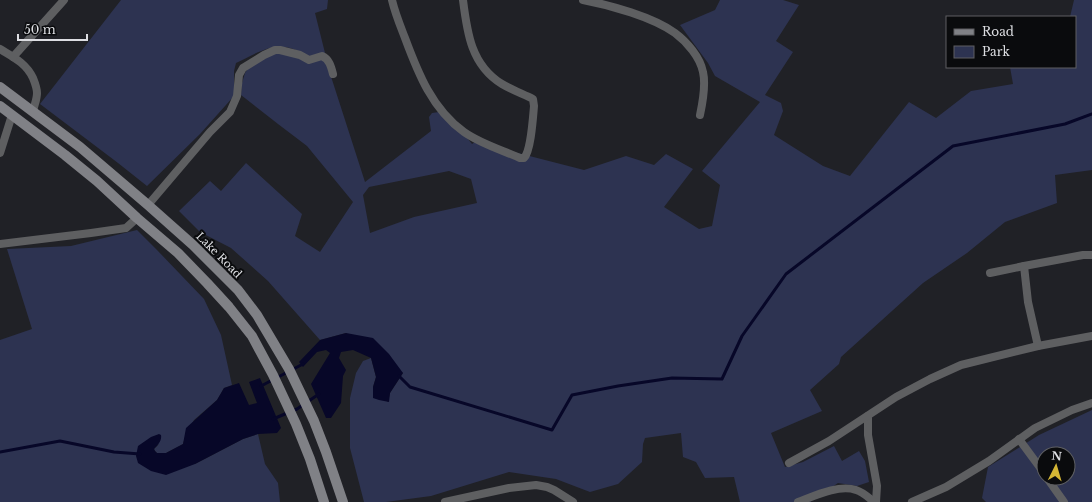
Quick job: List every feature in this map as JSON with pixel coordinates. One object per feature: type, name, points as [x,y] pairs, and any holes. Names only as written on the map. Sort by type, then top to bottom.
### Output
[{"type":"main road","name":"Lake Road","points":[[0,87],[80,147],[193,245],[238,290],[257,315],[289,369],[314,421],[343,502]]},
{"type":"main road","points":[[0,106],[97,181],[178,253],[224,302],[252,336],[273,375],[296,424],[310,459],[324,502]]},
{"type":"street","points":[[13,57],[64,0]]},
{"type":"street","points":[[392,0],[416,67],[442,112],[465,132],[487,144],[520,158],[524,158],[527,155],[529,145],[534,101],[533,99],[502,84],[483,66],[468,36],[463,0]]},
{"type":"street","points":[[583,0],[647,19],[675,33],[681,38],[699,59],[703,72],[703,100],[700,114]]},
{"type":"street","points":[[0,49],[27,67],[31,72],[37,92],[36,101],[32,112]]},
{"type":"street","points":[[148,205],[210,132],[230,112],[237,96],[240,73],[243,68],[272,51],[280,50],[300,55],[309,60],[322,56],[327,58],[333,74]]},
{"type":"street","points":[[0,153],[12,115]]},
{"type":"street","points":[[0,244],[92,234],[126,228],[137,218]]},
{"type":"street","points":[[990,273],[1092,255]]},
{"type":"street","points":[[1024,266],[1028,302],[1038,346]]},
{"type":"street","points":[[788,463],[829,441],[896,397],[961,365],[1038,346],[1092,336]]},
{"type":"street","points":[[912,502],[946,487],[989,461],[1035,428],[1051,419],[1092,403]]},
{"type":"street","points":[[798,502],[832,490],[844,488],[855,489],[875,502],[877,486],[868,434],[868,416]]},
{"type":"street","points":[[1019,439],[1036,462]]},
{"type":"street","points":[[445,502],[509,488],[536,485],[554,490],[573,502]]},
{"type":"street","points":[[1053,486],[1064,502]]},
{"type":"green space","points":[[121,0],[328,0],[327,9],[315,13],[325,53],[308,57],[298,51],[280,47],[263,50],[236,63],[234,71],[234,96],[200,134],[147,186],[40,104]]},
{"type":"green space","points":[[720,0],[783,0],[799,5],[776,41],[793,52],[765,95],[781,103],[783,111],[774,135],[823,166],[850,176],[909,102],[936,118],[971,91],[1013,84],[1010,68],[1076,68],[1076,16],[1070,16],[1074,0],[1092,0],[1092,170],[1055,175],[1057,203],[1005,222],[967,253],[923,283],[841,357],[839,364],[810,390],[822,411],[771,433],[785,467],[803,462],[834,446],[842,461],[859,451],[865,461],[869,482],[857,486],[838,483],[810,502],[740,502],[734,477],[705,478],[696,462],[683,457],[681,433],[645,438],[643,444],[642,462],[618,484],[590,492],[556,479],[509,472],[431,496],[386,502],[364,502],[350,448],[350,398],[356,373],[363,361],[371,358],[376,377],[373,387],[388,402],[390,393],[403,373],[346,333],[320,340],[268,281],[231,248],[200,232],[179,211],[210,181],[221,191],[246,163],[302,214],[295,236],[320,252],[353,202],[307,146],[241,95],[245,73],[249,67],[274,53],[322,59],[326,61],[365,182],[431,131],[429,117],[432,113],[439,112],[451,118],[472,144],[481,138],[510,151],[584,170],[626,156],[654,165],[666,154],[693,169],[664,207],[699,229],[712,226],[720,185],[702,171],[760,102],[715,76],[708,63],[680,25],[715,10]],"holes":[[[449,171],[471,179],[477,203],[414,217],[370,233],[363,195],[369,187]]]},
{"type":"green space","points":[[137,230],[204,299],[221,335],[232,385],[224,388],[217,400],[194,420],[183,444],[166,453],[157,453],[154,449],[159,444],[136,456],[195,464],[243,439],[258,434],[265,464],[278,483],[280,502],[0,502],[0,340],[32,329],[7,249],[71,246]]},
{"type":"green space","points":[[1092,410],[1092,502],[986,502],[982,498],[988,467],[1039,435]]},
{"type":"shaded area","points":[[346,333],[373,338],[389,354],[403,373],[390,393],[389,402],[373,398],[373,387],[376,377],[371,358],[353,350],[341,352],[339,358],[346,370],[343,376],[341,403],[331,418],[326,418],[311,384],[330,353],[326,350],[317,352],[303,367],[299,362],[320,340]]},
{"type":"shaded area","points":[[260,378],[281,428],[277,433],[258,434],[243,439],[195,464],[166,475],[151,471],[138,463],[136,456],[138,446],[151,437],[159,434],[161,435],[160,441],[154,449],[157,453],[166,453],[183,444],[186,428],[217,400],[224,388],[239,383],[249,405],[257,403],[249,382]]},
{"type":"waterway","points":[[399,376],[410,387],[552,430],[572,395],[672,378],[722,379],[742,336],[786,274],[953,146],[1065,124],[1092,114]]},
{"type":"waterway","points":[[261,386],[303,364]]},
{"type":"waterway","points":[[273,419],[297,409],[319,394]]},
{"type":"waterway","points":[[0,452],[60,441],[114,452],[140,454]]}]
